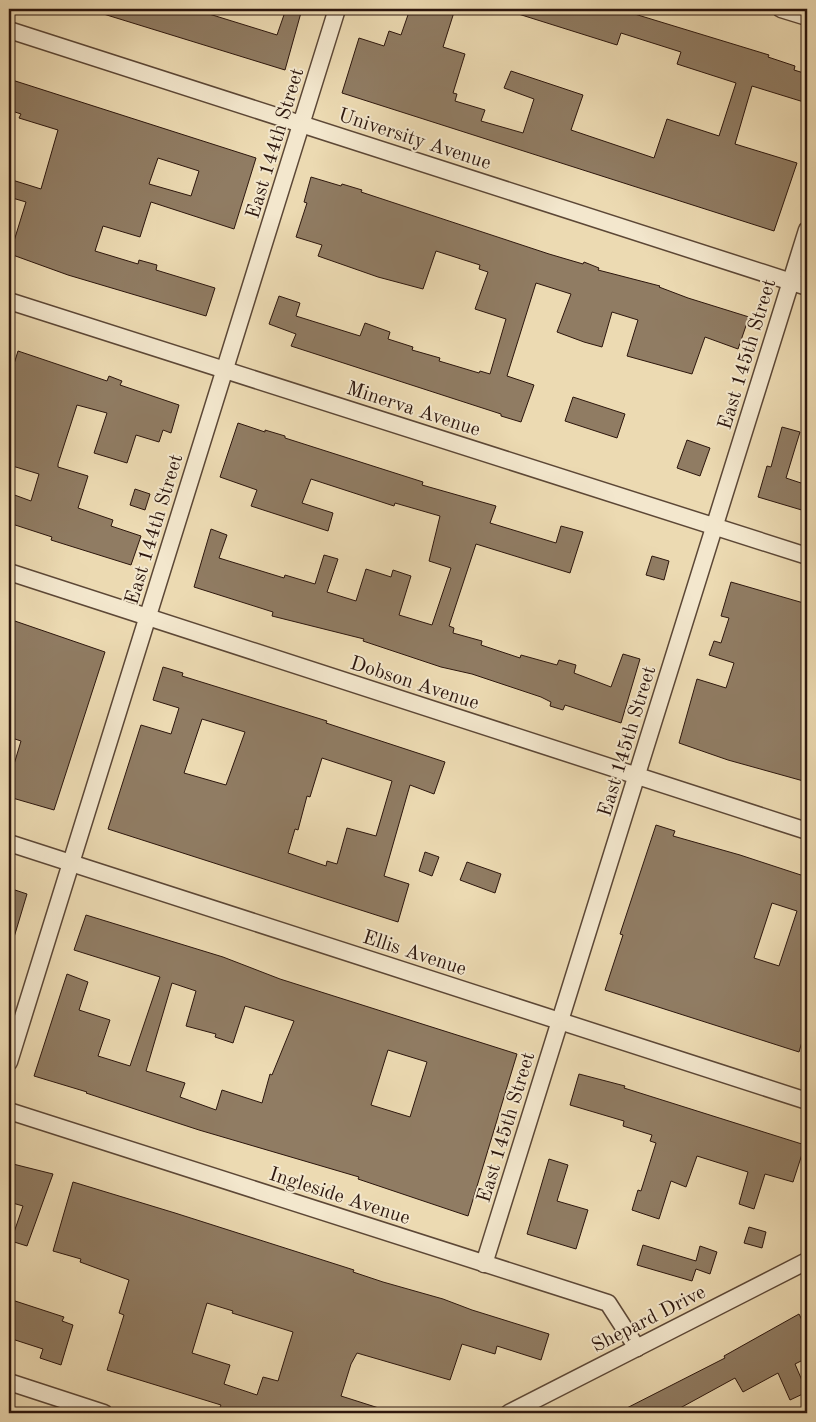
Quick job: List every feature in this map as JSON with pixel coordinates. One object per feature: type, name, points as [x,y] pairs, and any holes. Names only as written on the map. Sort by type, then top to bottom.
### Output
[{"type":"street","name":"East 144th Street","points":[[9,1062],[337,9]]},
{"type":"street","points":[[781,9],[807,17]]},
{"type":"street","name":"University Avenue","points":[[9,30],[807,286]]},
{"type":"street","name":"East 145th Street","points":[[484,1264],[807,230]]},
{"type":"street","name":"Minerva Avenue","points":[[9,300],[807,556]]},
{"type":"street","name":"Dobson Avenue","points":[[9,572],[807,831]]},
{"type":"street","name":"Ellis Avenue","points":[[9,843],[807,1101]]},
{"type":"street","name":"Ingleside Avenue","points":[[9,1111],[608,1303],[637,1348]]},
{"type":"street","name":"Shepard Drive","points":[[509,1413],[807,1261]]},
{"type":"street","points":[[9,1382],[104,1413]]},
{"type":"building","points":[[98,9],[193,9],[277,35],[286,9],[302,9],[285,70],[97,12]]},
{"type":"building","points":[[410,9],[455,9],[443,47],[465,54],[453,93],[457,94],[455,101],[485,110],[481,121],[523,133],[534,99],[504,88],[511,71],[583,95],[571,130],[654,158],[667,119],[719,136],[736,83],[677,64],[681,52],[621,33],[617,45],[512,12],[512,9],[629,9],[628,12],[769,55],[768,57],[795,66],[794,70],[807,74],[807,103],[752,86],[735,144],[797,163],[774,231],[342,93],[359,38],[384,46],[389,31],[401,35]]},
{"type":"building","points":[[9,79],[256,158],[234,229],[151,202],[140,237],[103,226],[95,251],[138,264],[139,260],[157,265],[156,270],[215,288],[206,316],[68,275],[10,254],[26,202],[9,197],[9,179],[41,189],[58,130],[19,118],[21,114],[9,110]],"holes":[[[158,158],[199,171],[191,196],[149,184]]]},
{"type":"building","points":[[311,177],[362,190],[361,192],[549,254],[583,264],[584,262],[599,268],[598,270],[660,286],[688,298],[749,317],[738,349],[705,337],[692,374],[627,356],[638,320],[612,312],[602,347],[584,342],[557,332],[571,294],[536,283],[507,376],[534,385],[521,422],[291,346],[296,334],[269,324],[279,296],[300,303],[296,316],[360,336],[365,323],[390,332],[388,339],[413,347],[412,350],[440,358],[439,361],[479,373],[480,371],[490,374],[506,319],[475,309],[488,272],[479,269],[480,265],[436,251],[423,289],[378,277],[318,256],[322,245],[296,237],[307,203],[304,202]]},
{"type":"building","points":[[18,351],[107,381],[109,376],[122,381],[120,385],[179,405],[171,433],[163,430],[159,442],[136,435],[127,463],[94,453],[107,413],[77,405],[58,464],[58,467],[88,476],[78,508],[113,520],[111,526],[141,536],[131,565],[51,540],[52,537],[9,523],[9,493],[31,501],[39,474],[9,465],[9,380]]},
{"type":"building","points":[[573,397],[625,414],[617,438],[565,421]]},
{"type":"building","points":[[238,423],[285,436],[285,438],[423,482],[422,485],[496,506],[490,523],[556,543],[561,526],[583,532],[570,573],[476,544],[449,626],[454,628],[453,633],[482,641],[481,645],[520,658],[521,655],[557,665],[559,660],[576,665],[574,673],[611,687],[623,654],[640,659],[621,723],[565,705],[563,710],[550,706],[551,702],[541,697],[472,674],[441,667],[363,641],[364,639],[272,616],[273,612],[194,587],[211,529],[227,535],[219,558],[284,578],[285,575],[315,584],[324,555],[338,559],[327,592],[356,601],[366,569],[391,577],[393,570],[411,576],[399,615],[432,625],[451,568],[429,561],[440,516],[395,503],[394,506],[311,479],[302,503],[333,513],[328,531],[251,506],[257,490],[220,477]]},
{"type":"building","points":[[782,427],[800,432],[786,478],[807,485],[805,511],[758,497],[767,466],[771,467]]},
{"type":"building","points":[[687,440],[710,448],[700,476],[677,468]]},
{"type":"building","points":[[135,489],[150,494],[145,510],[130,505]]},
{"type":"building","points":[[652,556],[669,561],[664,580],[646,575]]},
{"type":"building","points":[[731,582],[807,604],[802,620],[807,621],[807,782],[728,760],[679,743],[697,679],[726,688],[734,663],[709,655],[714,641],[721,643],[729,618],[721,616]]},
{"type":"building","points":[[9,619],[105,652],[54,810],[9,797],[9,781],[21,741],[9,737]]},
{"type":"building","points":[[163,667],[183,673],[182,676],[327,721],[326,723],[445,762],[434,794],[410,785],[384,876],[409,884],[398,922],[108,829],[141,725],[171,734],[179,708],[153,700]],"holes":[[[202,719],[245,732],[226,785],[184,773]],[[322,758],[392,781],[376,836],[347,828],[337,864],[327,861],[326,866],[288,853],[295,829],[298,830],[307,796],[310,797]]]},
{"type":"building","points":[[656,825],[675,831],[673,836],[807,877],[807,1025],[799,1052],[605,990],[623,935],[620,934]],"holes":[[[772,903],[797,911],[779,966],[754,958]]]},
{"type":"building","points":[[425,852],[439,857],[432,876],[419,871]]},
{"type":"building","points":[[467,862],[501,874],[495,893],[460,880]]},
{"type":"building","points":[[9,888],[27,894],[12,944],[9,943]]},
{"type":"building","points":[[86,915],[223,957],[280,979],[517,1054],[468,1216],[358,1179],[359,1177],[199,1130],[34,1076],[67,974],[88,982],[79,1010],[110,1020],[98,1056],[130,1066],[160,977],[74,950]],"holes":[[[172,983],[196,991],[186,1026],[216,1034],[215,1037],[233,1043],[245,1006],[294,1021],[272,1075],[270,1074],[262,1103],[222,1090],[216,1110],[180,1097],[185,1083],[146,1071]],[[388,1050],[427,1062],[410,1117],[371,1105]]]},
{"type":"building","points":[[579,1074],[625,1086],[624,1088],[805,1145],[793,1182],[765,1174],[754,1209],[739,1204],[748,1172],[697,1156],[686,1187],[671,1181],[659,1219],[632,1210],[638,1190],[641,1191],[656,1143],[650,1141],[652,1135],[623,1126],[624,1121],[570,1105]]},
{"type":"building","points":[[549,1159],[568,1165],[557,1201],[588,1210],[576,1249],[527,1234]]},
{"type":"building","points":[[9,1163],[53,1174],[27,1246],[11,1241],[23,1206],[9,1202]]},
{"type":"building","points":[[73,1182],[354,1270],[353,1272],[383,1282],[443,1299],[549,1334],[541,1360],[497,1346],[495,1354],[462,1344],[450,1380],[357,1353],[351,1364],[341,1396],[385,1410],[385,1413],[231,1413],[219,1409],[221,1405],[107,1370],[124,1315],[119,1313],[129,1280],[80,1262],[81,1259],[53,1251]],"holes":[[[207,1303],[233,1311],[232,1313],[293,1332],[278,1381],[263,1377],[257,1395],[224,1384],[230,1365],[192,1353]]]},
{"type":"building","points":[[749,1227],[766,1232],[762,1248],[744,1243]]},
{"type":"building","points":[[643,1245],[696,1261],[700,1246],[717,1252],[710,1274],[696,1269],[692,1281],[637,1265]]},
{"type":"building","points":[[9,1299],[64,1317],[62,1321],[73,1325],[61,1365],[40,1358],[43,1349],[9,1338]]},
{"type":"building","points":[[799,1314],[807,1330],[807,1358],[795,1364],[807,1392],[790,1400],[778,1373],[743,1392],[735,1378],[671,1413],[617,1413],[725,1358],[724,1356]]}]
